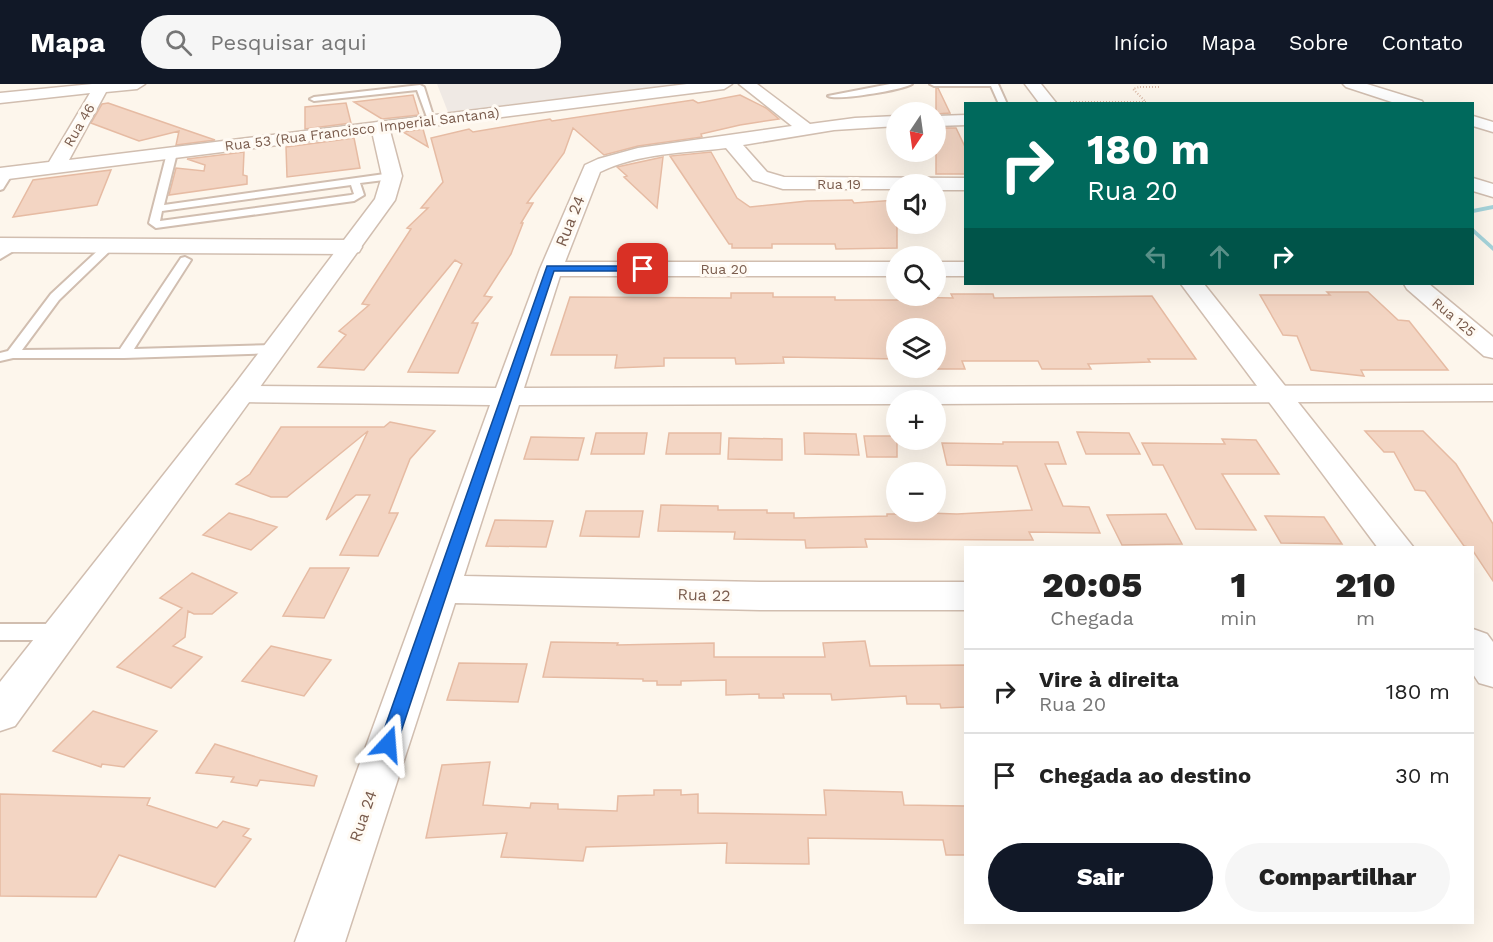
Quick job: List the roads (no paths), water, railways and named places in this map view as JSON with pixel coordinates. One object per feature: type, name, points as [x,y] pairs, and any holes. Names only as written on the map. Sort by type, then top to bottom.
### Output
[{"type":"street","points":[[0,98],[137,84]]},
{"type":"street","name":"Rua 53 (Rua Francisco Imperial Santana)","points":[[3,178],[56,167],[724,84]]},
{"type":"street","points":[[747,84],[806,129]]},
{"type":"street","points":[[1033,84],[1048,102]]},
{"type":"street","points":[[1351,84],[1410,102]]},
{"type":"street","name":"Rua 46","points":[[56,167],[102,86]]},
{"type":"street","points":[[946,121],[964,120]]},
{"type":"street","name":"Rua 24","points":[[320,942],[551,268],[592,169],[602,162],[617,158],[806,129],[886,121]]},
{"type":"street","points":[[1474,121],[1493,127]]},
{"type":"street","points":[[0,713],[276,349],[385,200],[390,171],[380,127]]},
{"type":"street","name":"Rua 19","points":[[730,142],[760,176],[783,183],[964,184]]},
{"type":"street","points":[[1474,184],[1493,190]]},
{"type":"street","points":[[6,249],[110,245],[351,247]]},
{"type":"street","name":"Rua 20","points":[[551,268],[886,269]]},
{"type":"street","points":[[946,269],[964,269]]},
{"type":"street","points":[[1193,285],[1395,546]]},
{"type":"street","name":"Rua 125","points":[[1416,285],[1493,350]]},
{"type":"street","points":[[242,394],[507,396],[1493,393]]},
{"type":"street","name":"Rua 22","points":[[441,589],[760,596],[964,596]]},
{"type":"street","points":[[1474,646],[1493,670]]},
{"type":"lane","points":[[832,96],[856,96],[890,86],[908,84]]},
{"type":"lane","points":[[934,84],[994,84],[1002,102]]},
{"type":"lane","points":[[314,99],[420,87],[432,120]]},
{"type":"lane","points":[[171,153],[154,223],[164,225],[354,198],[359,195],[355,182]]},
{"type":"lane","points":[[158,209],[355,182],[390,171]]},
{"type":"lane","points":[[287,180],[390,171]]},
{"type":"lane","points":[[7,355],[55,297],[110,245]]},
{"type":"lane","points":[[124,354],[184,260]]},
{"type":"lane","points":[[7,355],[276,349]]},
{"type":"lane","points":[[0,632],[62,632]]},
{"type":"waterway","points":[[1474,211],[1493,207]]},
{"type":"waterway","points":[[1474,231],[1493,249]]}]
